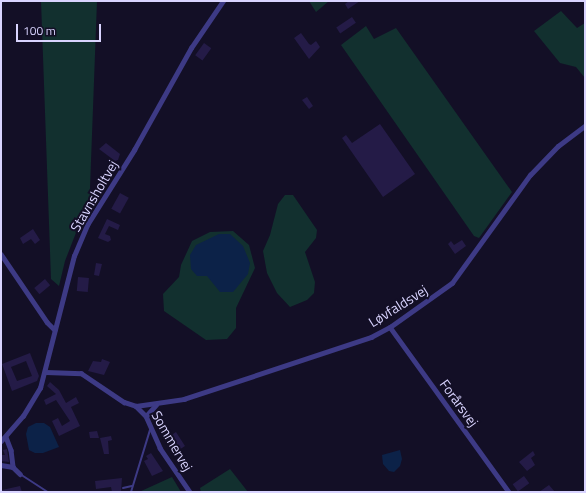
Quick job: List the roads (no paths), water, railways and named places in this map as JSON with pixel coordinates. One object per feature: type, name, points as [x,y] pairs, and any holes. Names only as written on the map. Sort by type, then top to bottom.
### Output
[{"type":"street","name":"Stavnsholtvej","points":[[1,441],[6,437],[33,403],[46,372],[74,256],[87,225],[134,150],[191,48],[224,1]]},
{"type":"street","name":"Løvfaldsvej","points":[[136,406],[156,405],[184,399],[371,337],[390,328],[452,283],[530,175],[558,146],[585,126]]},
{"type":"street","points":[[1,254],[46,322],[56,330]]},
{"type":"street","name":"Forårsvej","points":[[390,328],[509,492]]},
{"type":"street","name":"Sommervej","points":[[46,372],[81,373],[124,402],[136,406],[146,416],[160,448],[190,492]]},
{"type":"street","points":[[146,416],[156,405]]},
{"type":"street","points":[[6,437],[12,450],[13,467]]},
{"type":"street","points":[[1,466],[13,467],[20,474]]},
{"type":"lane","points":[[131,492],[151,429]]},
{"type":"lane","points":[[20,474],[48,492]]},
{"type":"lane","points":[[123,488],[132,486]]},
{"type":"water","points":[[219,234],[230,234],[243,246],[250,263],[248,274],[233,292],[220,292],[207,276],[197,276],[191,269],[190,255],[196,245]]},
{"type":"water","points":[[36,423],[44,423],[50,427],[59,447],[43,453],[35,453],[29,450],[26,434],[28,427]]},
{"type":"water","points":[[400,450],[402,459],[400,466],[394,472],[389,471],[383,464],[382,455]]}]
